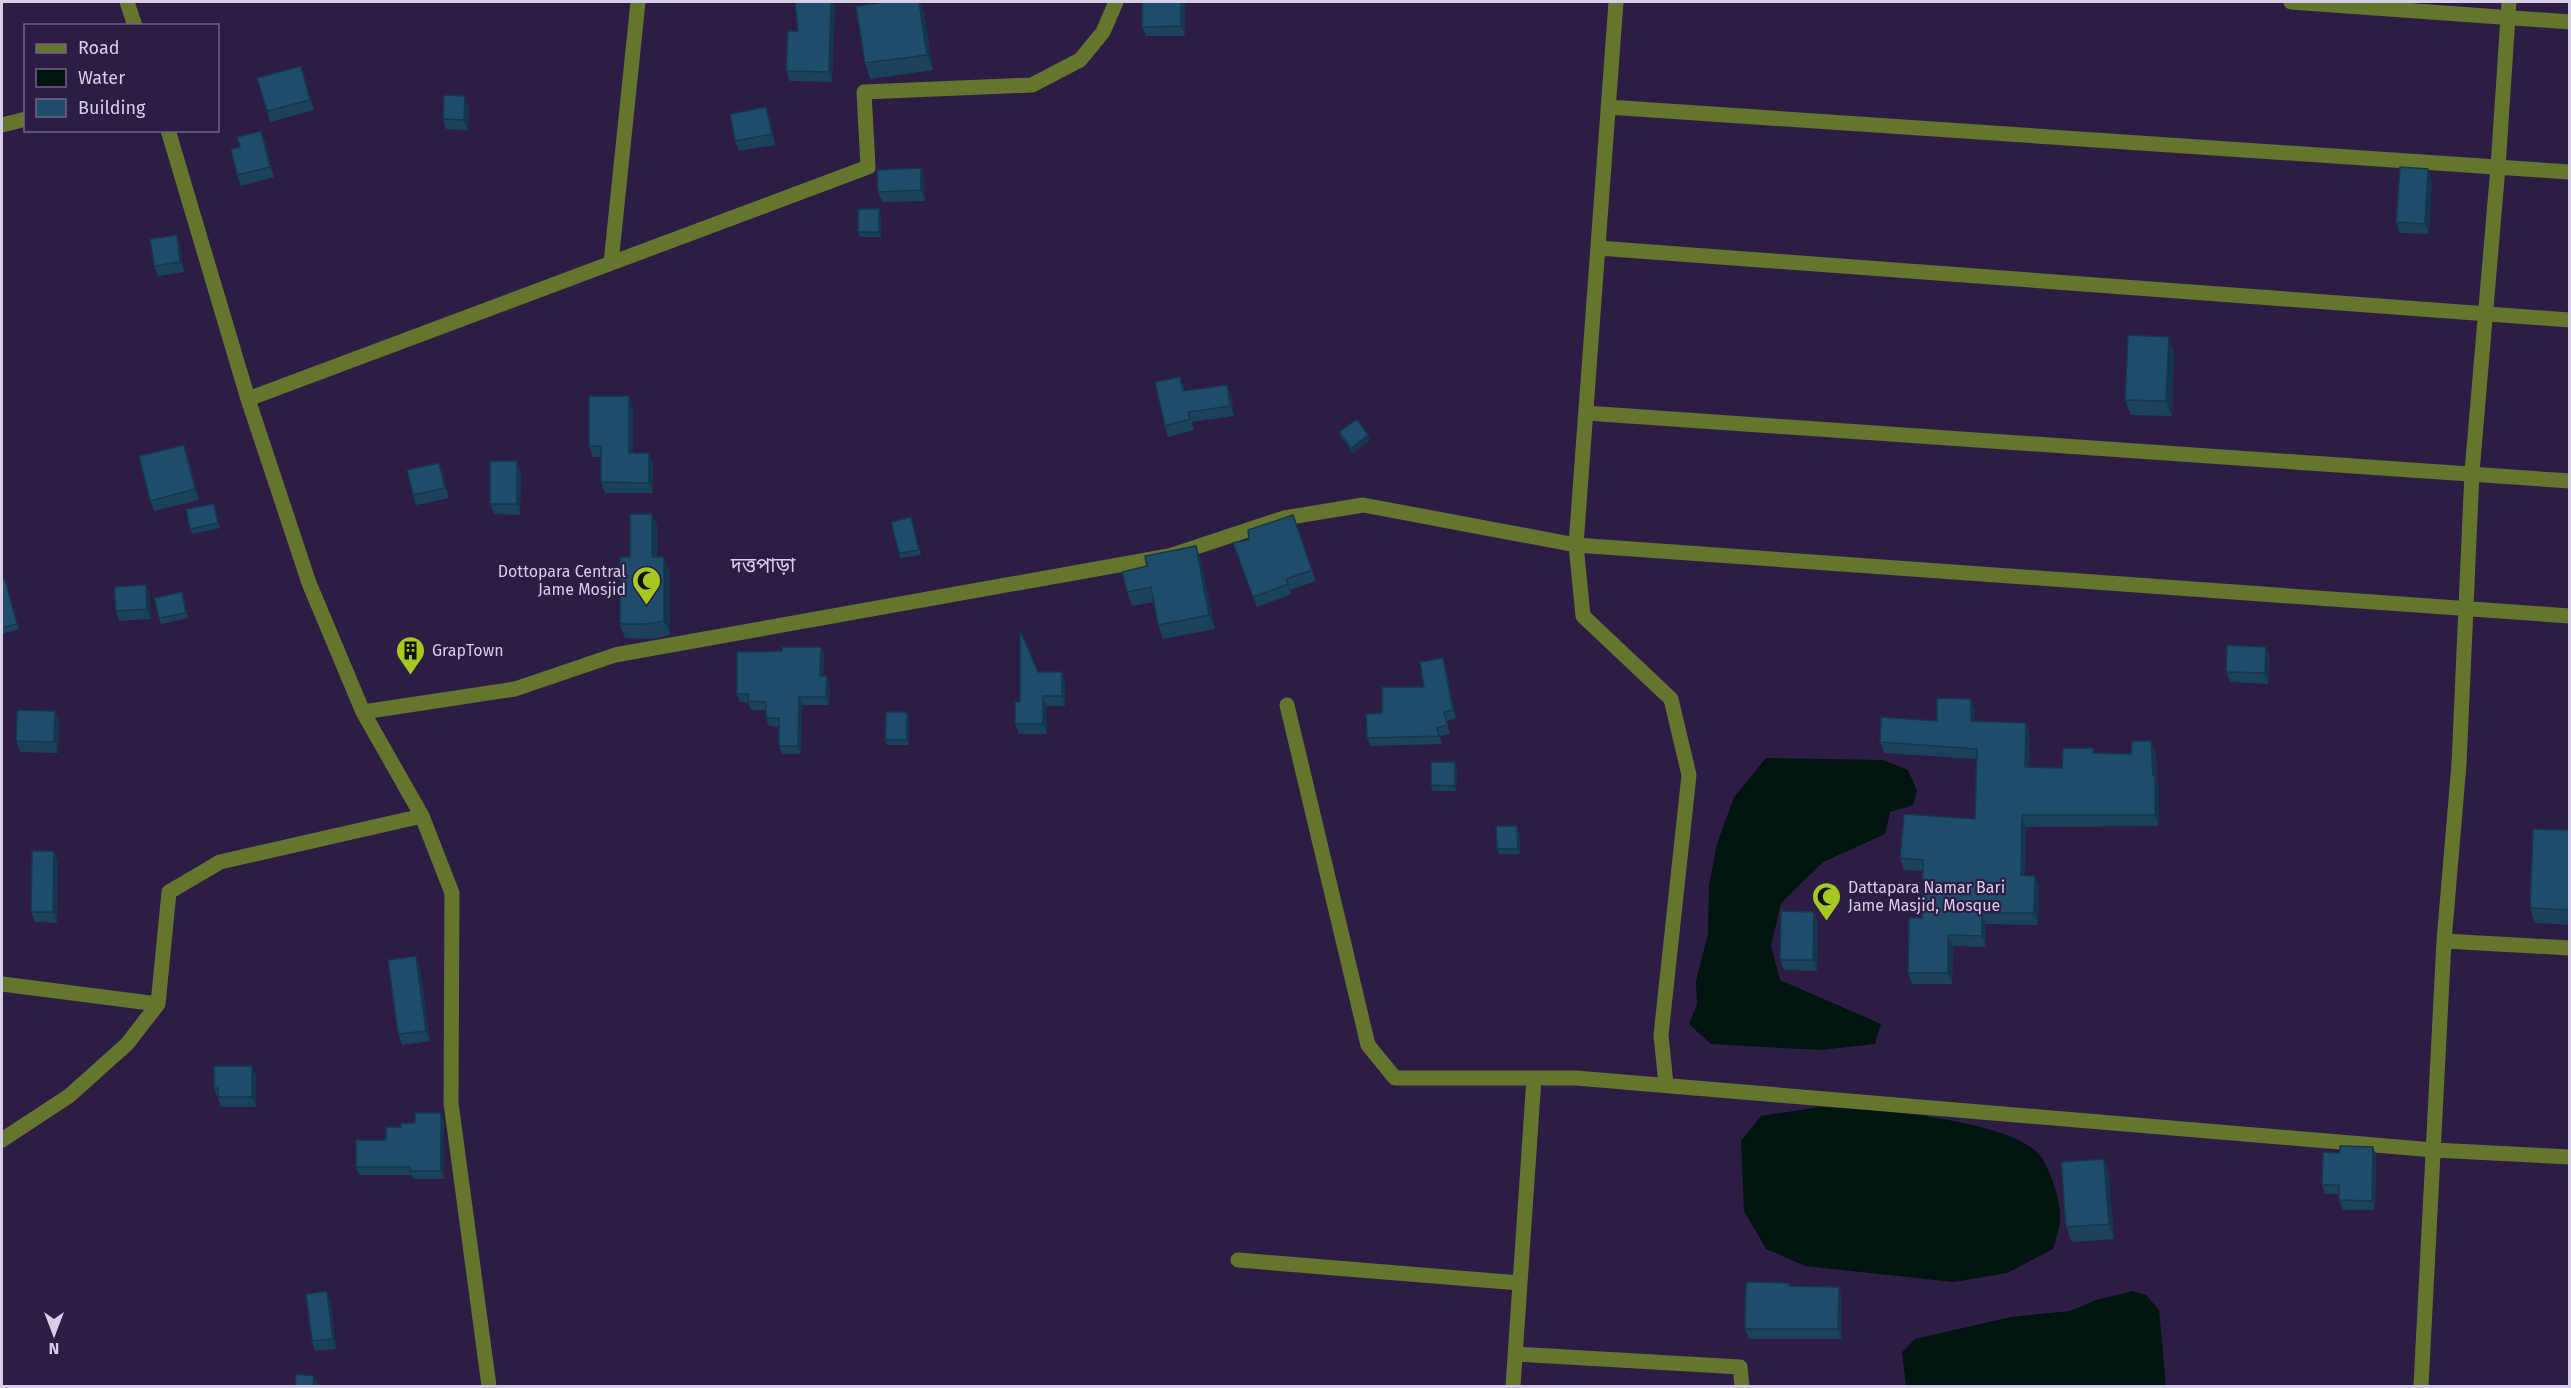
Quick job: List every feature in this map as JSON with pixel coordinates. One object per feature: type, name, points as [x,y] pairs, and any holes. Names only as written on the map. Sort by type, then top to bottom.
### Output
[{"type":"street","points":[[127,2],[134,24]]},
{"type":"street","points":[[610,263],[638,2]]},
{"type":"street","points":[[248,399],[868,167],[864,92],[1032,85],[1080,60],[1103,32],[1116,2]]},
{"type":"street","points":[[1616,2],[1576,545],[1583,616],[1671,699],[1689,775],[1661,1035],[1666,1084]]},
{"type":"street","points":[[2291,2],[2570,22]]},
{"type":"street","points":[[2421,1386],[2444,941],[2459,764],[2472,472],[2498,167],[2509,2]]},
{"type":"street","points":[[1608,107],[2570,172]]},
{"type":"street","points":[[2,125],[24,120]]},
{"type":"street","points":[[169,132],[248,399],[309,583],[363,712],[422,816],[452,893],[451,1103],[489,1386]]},
{"type":"street","points":[[1598,248],[2570,320]]},
{"type":"street","points":[[1586,412],[2472,472],[2570,481]]},
{"type":"street","points":[[363,712],[515,689],[615,655],[1169,556],[1284,518],[1364,505],[1576,545],[2570,616]]},
{"type":"street","points":[[1287,705],[1368,1045],[1395,1078],[1576,1077],[2434,1150],[2570,1157]]},
{"type":"street","points":[[2,1140],[69,1096],[127,1044],[158,1004],[169,892],[220,862],[422,816]]},
{"type":"street","points":[[2444,941],[2570,948]]},
{"type":"street","points":[[2,984],[158,1004]]},
{"type":"street","points":[[1513,1386],[1534,1077]]},
{"type":"street","points":[[1238,1260],[1520,1283]]},
{"type":"street","points":[[1515,1354],[1740,1367],[1743,1386]]},
{"type":"water","points":[[1766,758],[1883,760],[1908,770],[1917,791],[1913,805],[1890,812],[1885,834],[1823,862],[1781,903],[1771,946],[1780,980],[1881,1024],[1875,1044],[1820,1050],[1711,1044],[1689,1024],[1697,1004],[1696,981],[1708,934],[1709,885],[1717,844],[1734,797]]},
{"type":"water","points":[[1820,1107],[1870,1110],[1934,1118],[1996,1131],[2020,1141],[2042,1158],[2056,1193],[2060,1221],[2053,1249],[2007,1273],[1954,1282],[1805,1266],[1766,1249],[1744,1211],[1741,1141],[1761,1116]]},
{"type":"water","points":[[2133,1291],[2146,1295],[2159,1310],[2166,1386],[1906,1386],[1902,1352],[1915,1339],[2011,1317],[2070,1311],[2096,1300]]},
{"type":"building","points":[[795,2],[831,2],[829,72],[786,71],[788,31],[798,31]]},
{"type":"building","points":[[888,2],[919,2],[927,55],[865,63],[856,6]]},
{"type":"building","points":[[1142,2],[1181,2],[1181,26],[1142,27]]},
{"type":"building","points":[[301,66],[310,100],[267,111],[257,78]]},
{"type":"building","points":[[444,95],[465,96],[464,120],[443,119]]},
{"type":"building","points":[[766,107],[772,134],[735,141],[730,114]]},
{"type":"building","points":[[261,131],[270,167],[237,175],[231,149],[240,147],[237,137]]},
{"type":"building","points":[[2400,167],[2428,169],[2425,224],[2396,222]]},
{"type":"building","points":[[921,168],[921,190],[878,192],[877,170]]},
{"type":"building","points":[[858,209],[879,209],[879,232],[858,232]]},
{"type":"building","points":[[177,235],[180,262],[154,266],[150,239]]},
{"type":"building","points":[[2128,335],[2169,337],[2166,401],[2125,400]]},
{"type":"building","points":[[1180,377],[1183,391],[1227,385],[1230,406],[1188,412],[1190,419],[1165,426],[1155,382]]},
{"type":"building","points":[[589,396],[629,396],[629,453],[649,453],[649,483],[601,482],[601,446],[589,446]]},
{"type":"building","points":[[1357,419],[1368,435],[1351,448],[1339,432]]},
{"type":"building","points":[[184,445],[195,489],[150,501],[139,456]]},
{"type":"building","points":[[490,461],[517,461],[517,504],[490,504]]},
{"type":"building","points":[[439,463],[445,488],[413,495],[407,470]]},
{"type":"building","points":[[214,504],[218,523],[190,529],[186,509]]},
{"type":"building","points":[[630,514],[652,514],[652,557],[664,557],[664,621],[620,624],[620,557],[630,557]]},
{"type":"building","points":[[1293,515],[1312,570],[1286,579],[1288,584],[1253,597],[1233,543],[1249,540],[1248,530]]},
{"type":"building","points":[[911,517],[919,550],[899,553],[891,522]]},
{"type":"building","points":[[1196,546],[1209,615],[1158,625],[1151,587],[1127,592],[1122,572],[1147,566],[1145,556]]},
{"type":"building","points":[[5,579],[17,624],[2,628],[2,580]]},
{"type":"building","points":[[146,585],[147,609],[116,611],[114,587]]},
{"type":"building","points":[[182,592],[186,613],[159,618],[154,598]]},
{"type":"building","points":[[1020,630],[1038,672],[1062,672],[1062,696],[1043,696],[1043,724],[1015,724],[1015,702],[1020,702]]},
{"type":"building","points":[[2227,645],[2266,647],[2265,673],[2226,672]]},
{"type":"building","points":[[782,647],[821,647],[820,676],[827,676],[826,697],[799,697],[798,746],[779,746],[779,718],[766,718],[766,702],[748,701],[748,694],[737,694],[737,652],[782,651]]},
{"type":"building","points":[[1443,658],[1453,710],[1444,712],[1447,725],[1437,728],[1439,736],[1367,738],[1366,714],[1382,713],[1382,687],[1424,687],[1420,662]]},
{"type":"building","points":[[1937,698],[1971,699],[1971,721],[2026,723],[2025,767],[2062,768],[2063,748],[2093,748],[2093,753],[2131,754],[2132,741],[2151,741],[2153,775],[2155,775],[2155,815],[2022,815],[2021,875],[2035,876],[2034,913],[1982,913],[1982,936],[1948,935],[1948,973],[1908,973],[1909,918],[1922,918],[1923,860],[1900,858],[1904,814],[1975,819],[1977,749],[1880,742],[1881,717],[1937,721]]},
{"type":"building","points":[[17,710],[55,711],[54,742],[16,741]]},
{"type":"building","points":[[886,712],[907,712],[907,740],[885,740]]},
{"type":"building","points":[[1431,762],[1455,762],[1455,786],[1431,785]]},
{"type":"building","points":[[1496,826],[1517,826],[1518,849],[1497,849]]},
{"type":"building","points":[[2533,829],[2570,830],[2570,910],[2530,908]]},
{"type":"building","points":[[32,851],[54,851],[53,912],[31,912]]},
{"type":"building","points":[[1781,911],[1814,912],[1813,960],[1780,960]]},
{"type":"building","points":[[416,956],[426,1031],[398,1034],[388,960]]},
{"type":"building","points":[[214,1066],[252,1066],[252,1097],[218,1097],[218,1088],[214,1088]]},
{"type":"building","points":[[415,1113],[441,1113],[441,1171],[410,1171],[410,1167],[356,1167],[356,1140],[386,1140],[386,1127],[401,1127],[401,1123],[415,1123]]},
{"type":"building","points":[[2340,1146],[2373,1147],[2372,1201],[2339,1200],[2339,1185],[2322,1185],[2323,1152],[2340,1153]]},
{"type":"building","points":[[2104,1159],[2109,1224],[2066,1227],[2061,1162]]},
{"type":"building","points":[[1746,1282],[1839,1287],[1838,1329],[1745,1329]]},
{"type":"building","points":[[327,1291],[333,1339],[312,1341],[306,1294]]},
{"type":"building","points":[[296,1374],[314,1376],[313,1386],[295,1386]]},
{"type":"place","name":"Dottopara Central Jame Mosjid","points":[[647,606]]},
{"type":"place","name":"GrapTown","points":[[411,676]]},
{"type":"place","name":"Dattapara Namar Bari Jame Masjid, Mosque","points":[[1827,922]]},
{"type":"district","name":"দত্তপাড়া","points":[[763,565]]}]
